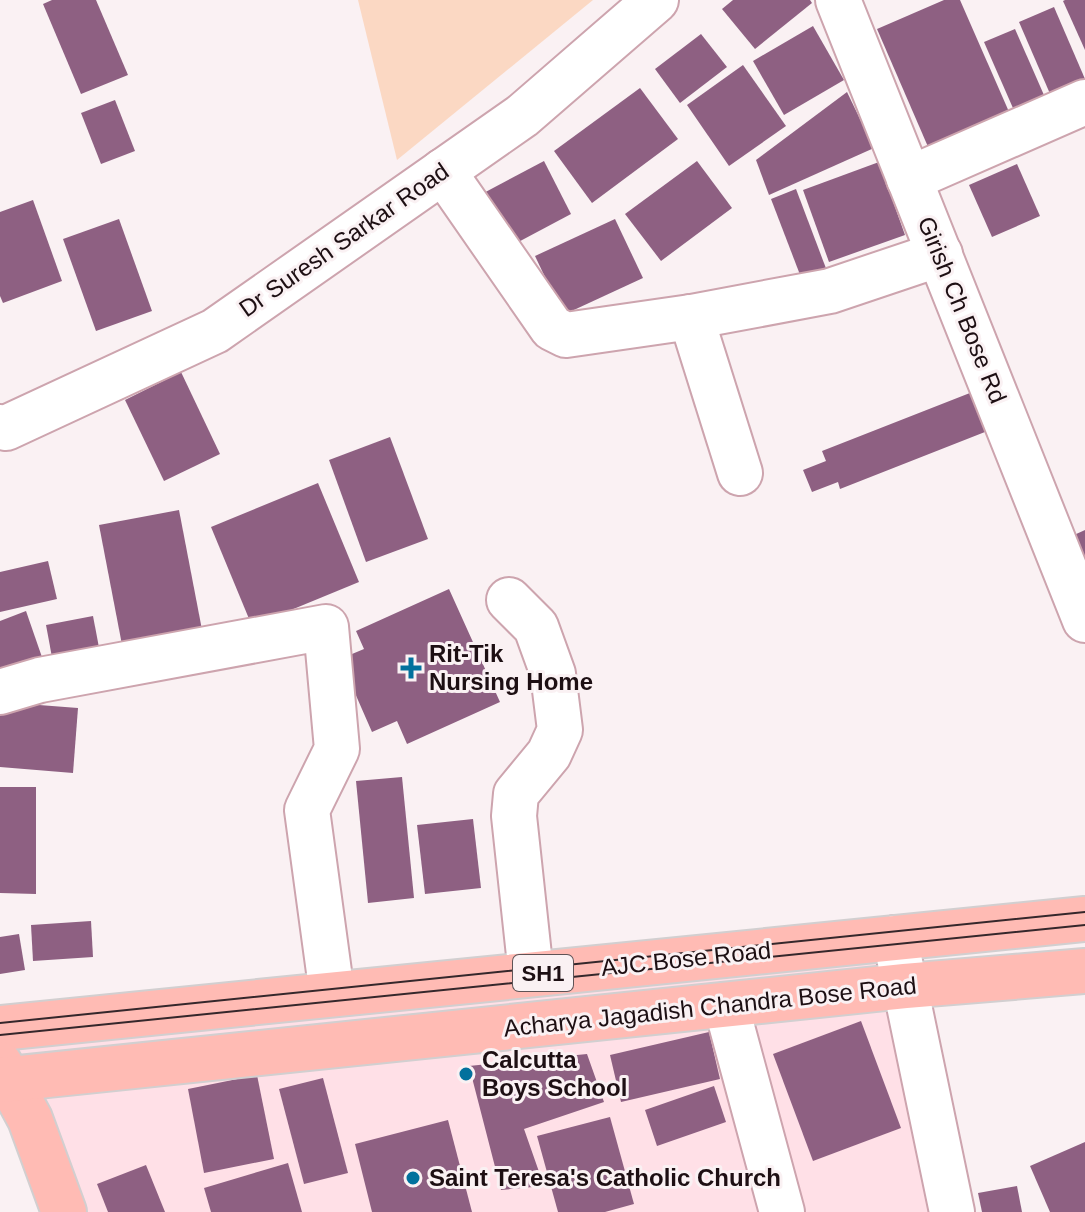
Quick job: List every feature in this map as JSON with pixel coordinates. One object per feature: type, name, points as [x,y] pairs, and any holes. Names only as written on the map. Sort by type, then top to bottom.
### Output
[{"type":"main road","name":"AJC Bose Road","points":[[0,1028],[1085,919]]},
{"type":"main road","name":"Acharya Jagadish Chandra Bose Road","points":[[3,1074],[1085,971]]},
{"type":"main road","points":[[3,1074],[30,1119],[64,1212]]},
{"type":"street","name":"Dr Suresh Sarkar Road","points":[[2,431],[215,331],[522,116],[656,0]]},
{"type":"street","name":"Girish Ch Bose Rd","points":[[838,0],[1083,609]]},
{"type":"street","points":[[909,179],[1085,102]]},
{"type":"street","points":[[443,171],[552,328],[566,335],[691,317],[830,291],[940,254]]},
{"type":"street","points":[[691,317],[740,473]]},
{"type":"street","points":[[509,600],[536,627],[553,674],[560,730],[549,754],[516,794],[514,816],[531,974]]},
{"type":"street","points":[[0,692],[40,680],[326,627],[337,749],[307,810],[332,994]]},
{"type":"street","points":[[895,938],[952,1212]]},
{"type":"street","points":[[726,1005],[782,1212]]},
{"type":"shaded area","points":[[358,0],[593,0],[397,160]]},
{"type":"shaded area","name":"Calcutta Boys School","points":[[892,957],[934,1212],[74,1212],[9,1041]]},
{"type":"building","points":[[52,0],[96,0],[128,75],[81,94],[43,4]]},
{"type":"building","points":[[733,0],[810,0],[812,3],[755,49],[722,9]]},
{"type":"building","points":[[944,0],[960,0],[1013,121],[932,156],[877,29]]},
{"type":"building","points":[[1085,0],[1085,50],[1063,1]]},
{"type":"building","points":[[1054,7],[1085,79],[1085,89],[1054,103],[1019,22]]},
{"type":"building","points":[[813,26],[844,80],[784,115],[753,61]]},
{"type":"building","points":[[1015,29],[1047,102],[1016,115],[984,42]]},
{"type":"building","points":[[701,34],[727,67],[680,103],[655,69]]},
{"type":"building","points":[[743,65],[786,126],[729,166],[687,105]]},
{"type":"building","points":[[640,88],[678,139],[592,203],[554,151]]},
{"type":"building","points":[[847,92],[874,148],[769,195],[756,160]]},
{"type":"building","points":[[115,100],[135,151],[101,164],[81,113]]},
{"type":"building","points":[[544,161],[571,214],[505,249],[478,196]]},
{"type":"building","points":[[697,161],[732,208],[661,261],[625,214]]},
{"type":"building","points":[[879,162],[905,235],[829,262],[803,190]]},
{"type":"building","points":[[1017,164],[1040,216],[992,237],[969,185]]},
{"type":"building","points":[[796,189],[827,271],[802,280],[771,199]]},
{"type":"building","points":[[33,200],[62,281],[3,303],[0,296],[0,212]]},
{"type":"building","points":[[119,219],[152,311],[96,331],[63,239]]},
{"type":"building","points":[[615,219],[643,278],[563,315],[535,256]]},
{"type":"building","points":[[181,372],[220,454],[164,481],[125,400]]},
{"type":"building","points":[[975,391],[990,430],[840,489],[838,482],[812,492],[803,470],[826,461],[822,451]]},
{"type":"building","points":[[390,437],[428,539],[366,562],[329,460]]},
{"type":"building","points":[[318,483],[359,582],[252,626],[211,527]]},
{"type":"building","points":[[179,510],[203,635],[123,650],[99,525]]},
{"type":"building","points":[[1085,530],[1085,559],[1074,535]]},
{"type":"building","points":[[48,561],[57,599],[0,612],[0,572]]},
{"type":"building","points":[[449,589],[500,702],[407,744],[397,721],[372,732],[340,659],[364,649],[356,631]]},
{"type":"building","points":[[26,611],[44,663],[0,679],[0,621]]},
{"type":"building","points":[[93,616],[101,658],[54,668],[46,625]]},
{"type":"building","points":[[0,702],[78,708],[73,773],[0,767]]},
{"type":"building","points":[[402,777],[414,898],[368,903],[356,781]]},
{"type":"building","points":[[0,787],[36,787],[36,894],[0,893]]},
{"type":"building","points":[[473,819],[481,888],[425,894],[417,825]]},
{"type":"building","points":[[91,921],[93,957],[33,961],[31,925]]},
{"type":"building","points":[[19,934],[25,970],[0,974],[0,937]]},
{"type":"building","points":[[861,1021],[901,1128],[813,1161],[773,1054]]},
{"type":"building","points":[[709,1032],[720,1079],[621,1102],[610,1055]]},
{"type":"building","points":[[587,1054],[604,1102],[524,1129],[544,1186],[501,1190],[469,1066]]},
{"type":"building","points":[[257,1075],[274,1159],[204,1173],[188,1089]]},
{"type":"building","points":[[323,1078],[348,1173],[304,1184],[279,1089]]},
{"type":"building","points":[[714,1086],[726,1122],[657,1146],[645,1110]]},
{"type":"building","points":[[610,1117],[634,1204],[605,1212],[558,1212],[537,1136]]},
{"type":"building","name":"Saint Teresa's Catholic Church","points":[[448,1120],[472,1212],[372,1212],[355,1144]]},
{"type":"building","points":[[1085,1142],[1085,1212],[1050,1212],[1030,1166]]},
{"type":"building","points":[[288,1163],[302,1212],[211,1212],[204,1188]]},
{"type":"building","points":[[146,1165],[165,1212],[108,1212],[97,1184]]},
{"type":"building","points":[[1017,1186],[1022,1212],[982,1212],[978,1193]]},
{"type":"tram line","points":[[0,1023],[1085,912]]},
{"type":"tram line","points":[[0,1035],[1085,925]]},
{"type":"place","name":"Rit-Tik Nursing Home","points":[[411,668]]},
{"type":"place","name":"Calcutta Boys School","points":[[466,1074]]},
{"type":"place","name":"Saint Teresa's Catholic Church","points":[[413,1178]]}]
